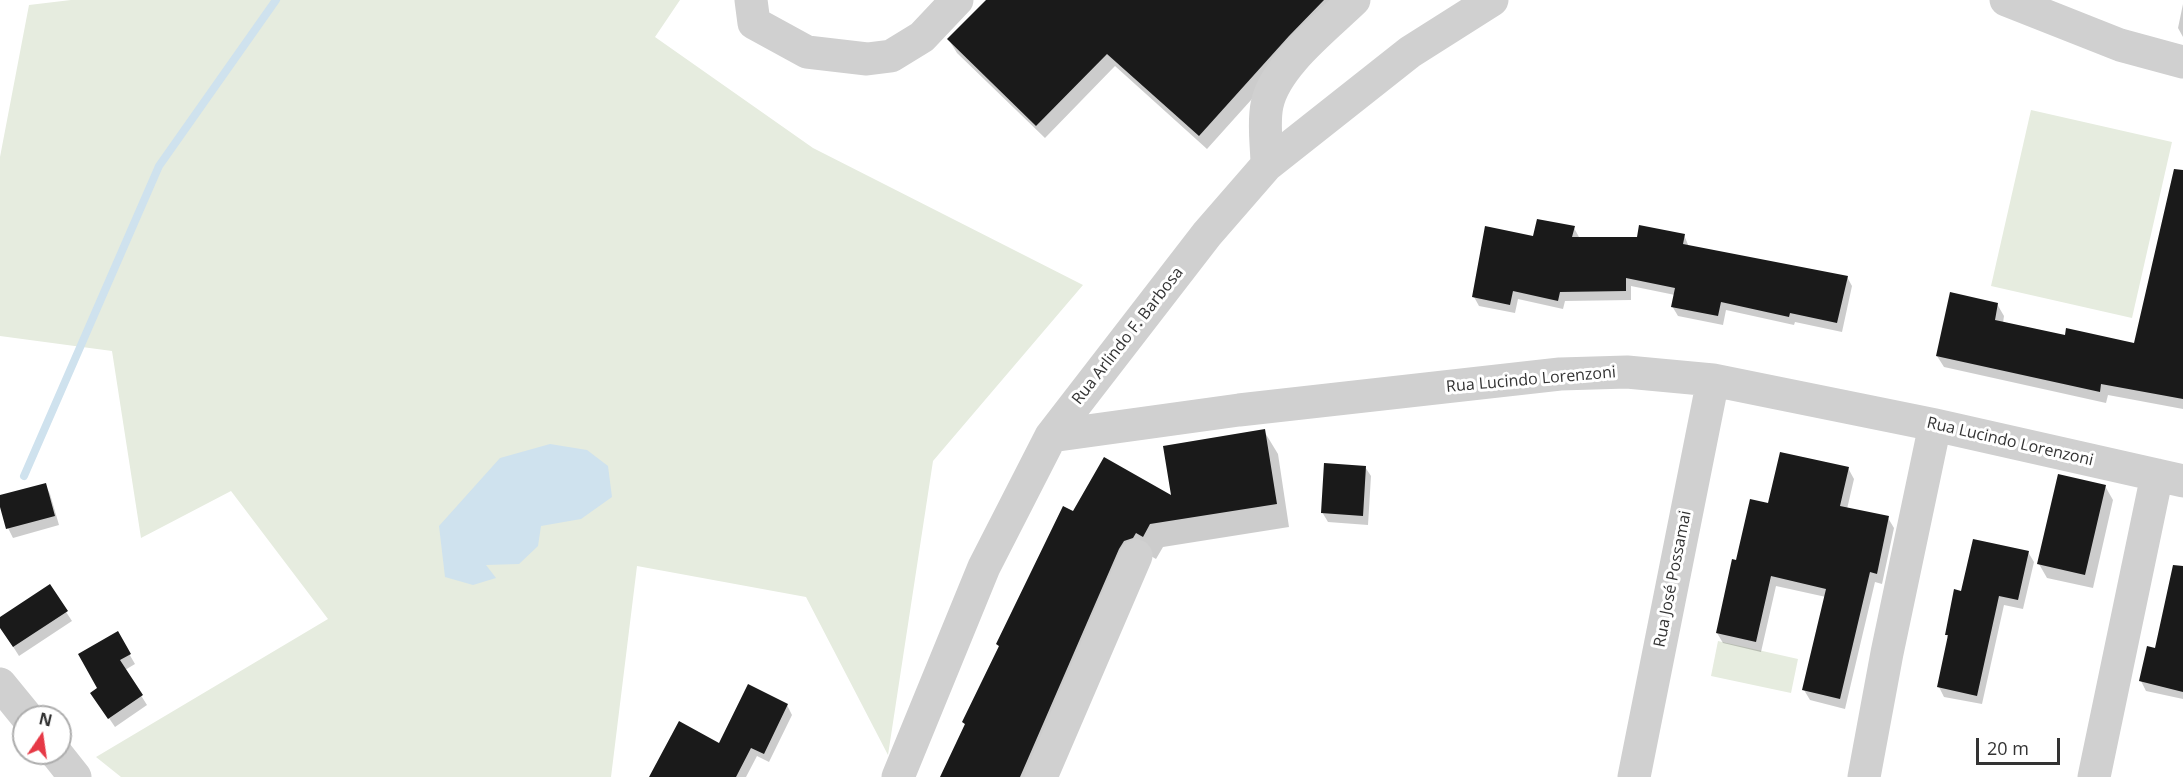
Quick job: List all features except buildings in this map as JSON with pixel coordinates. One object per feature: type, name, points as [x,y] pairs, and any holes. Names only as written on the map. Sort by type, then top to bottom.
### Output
[{"type":"street","points":[[751,0],[754,23],[807,52],[867,58],[891,56],[922,37],[957,0]]},
{"type":"street","points":[[1267,165],[1266,108],[1271,91],[1284,69],[1354,0]]},
{"type":"street","name":"Rua Arlindo F. Barbosa","points":[[897,777],[984,567],[1050,436],[1207,234],[1267,165],[1410,52],[1492,0]]},
{"type":"street","points":[[2006,0],[2120,45],[2183,62]]},
{"type":"street","name":"Rua Lucindo Lorenzoni","points":[[1050,436],[1239,410],[1560,374],[1627,372],[1713,380],[1935,425],[2170,478]]},
{"type":"street","name":"Rua José Possamai","points":[[1634,777],[1713,380]]},
{"type":"street","points":[[1863,777],[1935,425]]},
{"type":"street","points":[[2094,777],[2170,478]]},
{"type":"street","points":[[1041,777],[1136,556]]},
{"type":"street","points":[[0,684],[17,705]]},
{"type":"street","points":[[66,765],[75,777]]},
{"type":"shaded area","points":[[71,0],[680,0],[655,37],[813,148],[1083,285],[933,461],[888,755],[806,597],[637,566],[611,777],[121,777],[96,757],[328,619],[231,491],[141,538],[112,351],[0,336],[0,157],[29,5]]},
{"type":"shaded area","points":[[2031,110],[2172,142],[2132,318],[1991,286]]},
{"type":"shaded area","points":[[1718,641],[1798,659],[1791,693],[1711,676]]},
{"type":"water","points":[[550,444],[587,450],[608,466],[612,497],[581,519],[541,526],[538,546],[519,564],[486,565],[496,578],[473,585],[445,577],[439,526],[500,458]]},
{"type":"waterway","points":[[24,476],[159,166],[276,0]]}]
